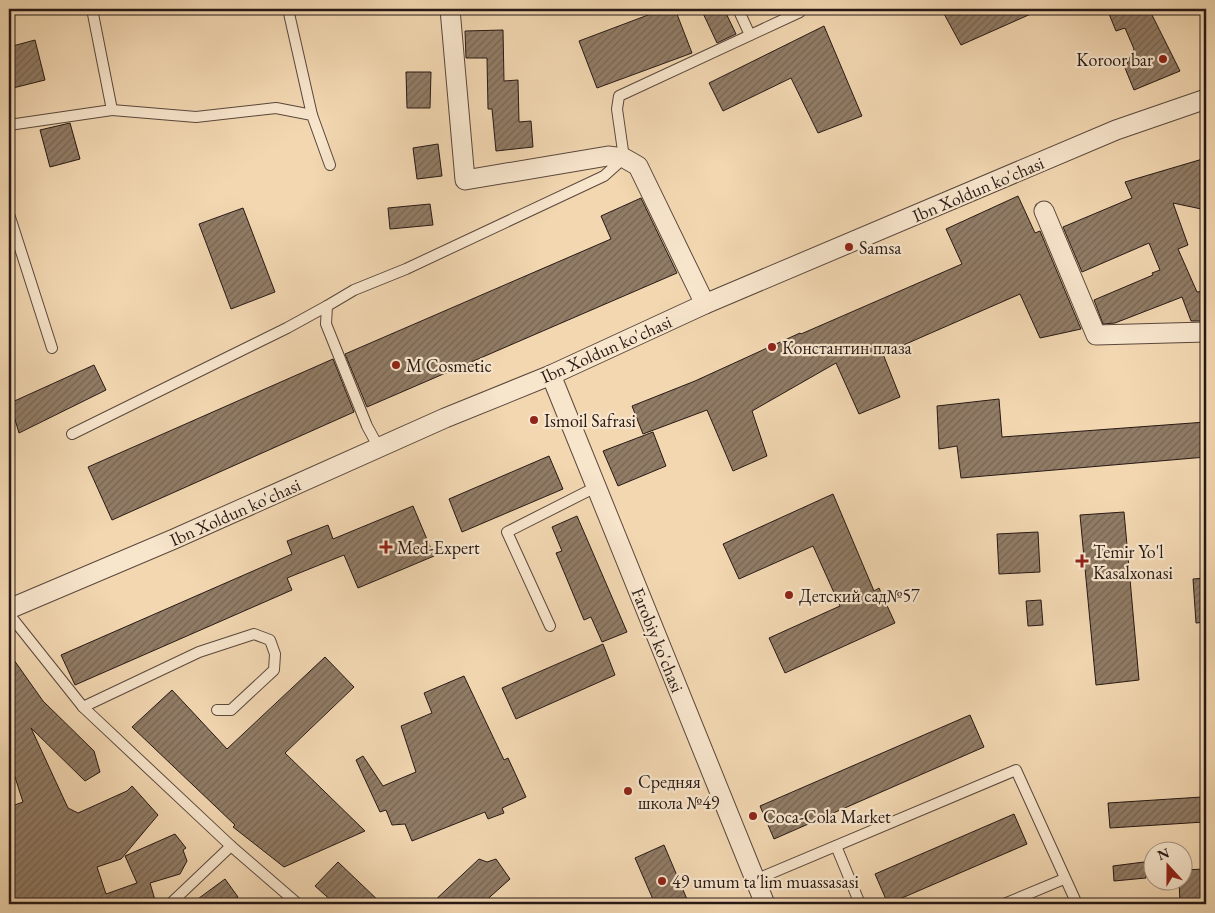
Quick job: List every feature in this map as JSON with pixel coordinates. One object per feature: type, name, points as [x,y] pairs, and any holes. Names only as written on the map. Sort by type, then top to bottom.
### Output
[{"type":"street","points":[[450,9],[465,180],[608,156],[624,158],[638,166],[705,304]]},
{"type":"street","name":"Ibn Xoldun ko'chasi","points":[[9,609],[551,375],[705,304],[1116,130],[1206,99]]},
{"type":"street","points":[[1044,211],[1096,336],[1206,332]]},
{"type":"street","name":"Farobiy ko'chasi","points":[[551,375],[765,904]]},
{"type":"lane","points":[[92,9],[112,110]]},
{"type":"lane","points":[[288,9],[312,115],[330,165]]},
{"type":"lane","points":[[738,9],[750,35]]},
{"type":"lane","points":[[72,434],[287,328],[354,290],[406,269],[604,176],[624,158],[617,109],[619,96],[800,12]]},
{"type":"lane","points":[[9,125],[112,110],[196,117],[276,108],[312,115]]},
{"type":"lane","points":[[9,214],[52,348]]},
{"type":"lane","points":[[327,306],[326,324],[367,426],[379,448]]},
{"type":"lane","points":[[550,626],[507,532],[596,487]]},
{"type":"lane","points":[[9,614],[83,707],[231,846],[298,904]]},
{"type":"lane","points":[[83,707],[198,652],[254,634],[270,640],[274,654],[274,670],[231,710],[217,710]]},
{"type":"lane","points":[[755,880],[1016,770],[1077,904]]},
{"type":"lane","points":[[170,904],[231,846]]},
{"type":"lane","points":[[836,846],[860,904]]},
{"type":"lane","points":[[1004,904],[1064,879]]},
{"type":"building","points":[[664,9],[675,9],[692,53],[597,88],[579,41]]},
{"type":"building","points":[[701,9],[724,9],[736,34],[717,43]]},
{"type":"building","points":[[951,9],[1042,9],[961,45],[943,12]]},
{"type":"building","points":[[1107,9],[1149,9],[1180,71],[1134,90],[1125,68],[1134,49],[1125,28],[1116,31]]},
{"type":"building","points":[[824,26],[862,116],[818,133],[791,78],[723,111],[709,83]]},
{"type":"building","points":[[503,30],[504,81],[518,80],[519,122],[531,121],[533,147],[496,151],[492,109],[488,109],[487,58],[466,58],[465,31]]},
{"type":"building","points":[[35,40],[45,80],[9,89],[9,47]]},
{"type":"building","points":[[406,72],[431,72],[430,108],[407,108]]},
{"type":"building","points":[[70,123],[80,159],[50,167],[40,130]]},
{"type":"building","points":[[438,144],[442,176],[417,179],[413,148]]},
{"type":"building","points":[[1206,158],[1206,210],[1173,203],[1188,245],[1178,249],[1197,292],[1206,291],[1206,321],[1191,321],[1182,297],[1115,323],[1103,324],[1094,300],[1153,275],[1152,273],[1160,270],[1149,243],[1082,272],[1063,227],[1132,198],[1125,182]]},
{"type":"building","points":[[1018,196],[1035,233],[1040,231],[1081,329],[1040,338],[1020,294],[883,354],[900,397],[859,414],[836,363],[752,411],[767,456],[733,471],[707,410],[643,434],[632,406],[695,381],[800,333],[962,264],[946,229]]},
{"type":"building","points":[[641,198],[677,273],[367,407],[345,354],[611,239],[601,216]]},
{"type":"building","points":[[430,204],[433,225],[390,229],[388,208]]},
{"type":"building","points":[[243,208],[275,292],[231,309],[199,224]]},
{"type":"building","points":[[333,359],[354,412],[112,520],[88,467]]},
{"type":"building","points":[[94,365],[106,390],[19,433],[10,403]]},
{"type":"building","points":[[999,399],[1002,437],[1206,422],[1206,457],[961,478],[957,446],[939,449],[937,406]]},
{"type":"building","points":[[653,432],[666,466],[618,486],[603,451]]},
{"type":"building","points":[[549,456],[563,489],[462,532],[449,499]]},
{"type":"building","points":[[833,494],[874,591],[879,588],[895,623],[785,673],[769,638],[840,606],[813,546],[739,579],[723,544]]},
{"type":"building","points":[[413,506],[434,556],[358,588],[344,555],[287,578],[292,590],[75,685],[61,655],[292,554],[287,541],[328,525],[333,539]]},
{"type":"building","points":[[1124,512],[1139,680],[1096,685],[1080,515]]},
{"type":"building","points":[[577,516],[627,632],[602,642],[591,617],[584,620],[556,553],[562,551],[552,527]]},
{"type":"building","points":[[1038,532],[1040,572],[999,574],[997,534]]},
{"type":"building","points":[[1206,578],[1206,622],[1196,623],[1193,579]]},
{"type":"building","points":[[1041,600],[1043,625],[1028,626],[1026,601]]},
{"type":"building","points":[[603,644],[615,675],[516,719],[502,688]]},
{"type":"building","points":[[9,653],[43,701],[94,751],[100,772],[85,781],[31,728],[68,808],[78,813],[127,791],[132,786],[158,815],[121,859],[97,867],[106,894],[137,883],[125,856],[175,834],[186,848],[183,850],[187,861],[180,874],[150,883],[155,900],[142,904],[9,904],[9,807],[23,802],[14,774],[9,776]]},
{"type":"building","points":[[325,657],[354,687],[285,753],[365,831],[284,867],[233,827],[235,825],[132,727],[172,690],[227,749]]},
{"type":"building","points":[[464,676],[504,760],[508,758],[526,797],[502,808],[504,813],[488,819],[485,812],[412,841],[405,824],[392,825],[386,810],[380,812],[356,760],[363,756],[383,786],[416,772],[401,726],[432,713],[424,693]]},
{"type":"building","points":[[970,715],[984,747],[774,839],[760,806]]},
{"type":"building","points":[[1202,797],[1204,822],[1110,828],[1108,803]]},
{"type":"building","points":[[1014,814],[1027,844],[888,904],[875,874]]},
{"type":"building","name":"49 umum ta'lim muassasasi","points":[[664,845],[689,904],[655,904],[635,858]]},
{"type":"building","points":[[479,859],[487,862],[496,859],[510,879],[482,904],[431,904]]},
{"type":"building","points":[[338,862],[382,904],[335,904],[315,886]]},
{"type":"building","points":[[1142,862],[1142,878],[1114,881],[1113,866]]},
{"type":"building","points":[[1205,869],[1206,904],[1180,904],[1179,890],[1192,890],[1192,870]]},
{"type":"building","points":[[225,879],[238,897],[229,904],[191,904]]},
{"type":"place","name":"Koroor bar","points":[[1163,59]]},
{"type":"place","name":"Samsa","points":[[849,247]]},
{"type":"place","name":"Константин плаза","points":[[772,347]]},
{"type":"place","name":"M Cosmetic","points":[[396,365]]},
{"type":"place","name":"Ismoil Safrasi","points":[[534,420]]},
{"type":"place","name":"Med-Expert","points":[[386,547]]},
{"type":"place","name":"Temir Yo'l Kasalxonasi","points":[[1082,561]]},
{"type":"place","name":"Детский сад№57","points":[[789,595]]},
{"type":"place","name":"Средняя школа №49","points":[[628,791]]},
{"type":"place","name":"Coca-Cola Market","points":[[753,816]]},
{"type":"place","name":"49 umum ta'lim muassasasi","points":[[662,881]]}]
